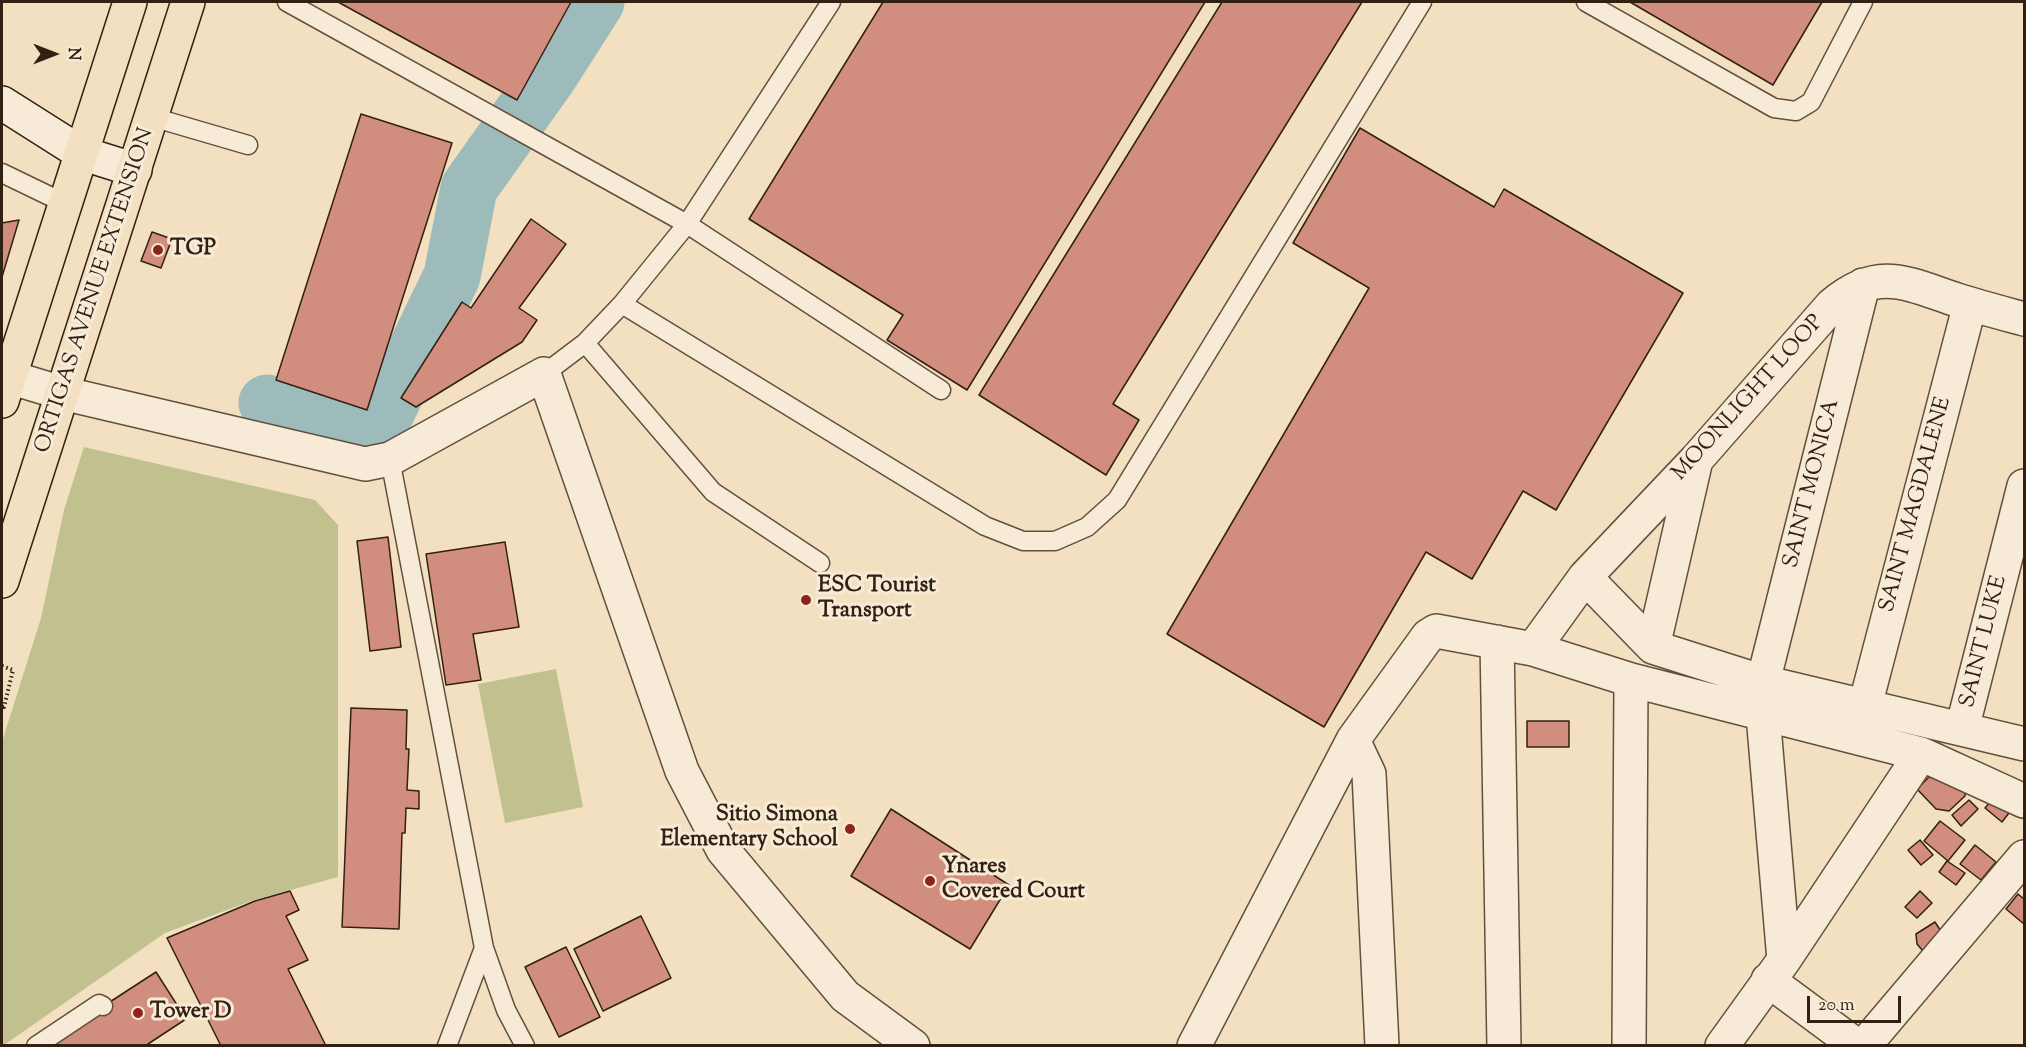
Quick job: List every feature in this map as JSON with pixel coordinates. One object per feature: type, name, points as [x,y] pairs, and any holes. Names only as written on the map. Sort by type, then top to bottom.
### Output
[{"type":"main road","points":[[5,389],[130,2]]},
{"type":"main road","name":"ORTIGAS AVENUE EXTENSION","points":[[2,581],[188,2]]},
{"type":"street","points":[[2,103],[81,153],[135,170]]},
{"type":"street","name":"MOONLIGHT LOOP","points":[[1533,649],[1585,577],[1696,460],[1832,305],[1844,295],[1863,285],[1881,281],[1900,281],[2025,319]]},
{"type":"street","name":"SAINT MONICA","points":[[1763,682],[1863,285]]},
{"type":"street","name":"SAINT MAGDALENE","points":[[1865,706],[1970,304]]},
{"type":"street","points":[[5,389],[62,393],[365,464],[390,459],[544,374],[682,771],[723,850],[845,996],[913,1046]]},
{"type":"street","points":[[1653,647],[1696,460]]},
{"type":"street","name":"SAINT LUKE","points":[[1962,729],[2025,486]]},
{"type":"street","points":[[1585,577],[1653,647],[1763,682],[2025,744]]},
{"type":"street","points":[[1194,1046],[1353,740],[1428,636],[1436,631],[1533,649],[1631,680],[1921,754],[2025,801]]},
{"type":"street","points":[[1497,642],[1504,1046]]},
{"type":"street","points":[[1629,1046],[1631,680]]},
{"type":"street","points":[[1763,715],[1776,970],[1857,1046]]},
{"type":"street","points":[[1353,740],[1369,774],[1382,1046]]},
{"type":"street","points":[[1716,1046],[1722,1045],[1776,970],[1921,754]]},
{"type":"street","points":[[1864,1046],[2025,857]]},
{"type":"lane","points":[[287,2],[687,224],[941,390]]},
{"type":"lane","points":[[544,374],[585,343],[622,304],[687,224],[831,2]]},
{"type":"lane","points":[[622,304],[985,526],[1023,541],[1055,541],[1087,527],[1117,500],[1422,2]]},
{"type":"lane","points":[[1586,2],[1774,108],[1796,111],[1811,102],[1863,2]]},
{"type":"lane","points":[[152,117],[248,144]]},
{"type":"lane","points":[[2,173],[64,203]]},
{"type":"lane","points":[[585,343],[713,492],[820,563]]},
{"type":"lane","points":[[390,459],[484,948],[506,1010],[525,1046]]},
{"type":"lane","points":[[447,1046],[484,948]]},
{"type":"lane","points":[[36,1046],[99,1004],[103,1006]]},
{"type":"path","points":[[2,666],[13,670],[3,707]]},
{"type":"green space","points":[[84,447],[315,500],[338,525],[338,877],[254,900],[165,933],[2,1045],[2,742],[41,618],[64,510]]},
{"type":"green space","points":[[556,669],[583,807],[505,823],[478,684]]},
{"type":"building","points":[[338,2],[571,2],[517,100]]},
{"type":"building","points":[[883,2],[1205,2],[967,390],[887,340],[903,315],[749,219]]},
{"type":"building","points":[[1222,2],[1362,2],[1113,404],[1139,420],[1106,475],[979,395]]},
{"type":"building","points":[[1630,2],[1822,2],[1773,85]]},
{"type":"building","points":[[361,114],[452,143],[367,410],[276,380]]},
{"type":"building","points":[[1360,128],[1494,207],[1504,189],[1683,293],[1556,510],[1523,491],[1472,579],[1426,552],[1324,727],[1167,634],[1369,288],[1293,243]]},
{"type":"building","points":[[531,219],[566,244],[519,308],[537,320],[522,342],[416,407],[401,398],[462,302],[471,308]]},
{"type":"building","points":[[19,220],[2,277],[2,223]]},
{"type":"building","points":[[152,232],[172,239],[161,268],[141,261]]},
{"type":"building","points":[[388,537],[401,647],[370,651],[357,541]]},
{"type":"building","points":[[505,542],[519,627],[473,634],[481,680],[446,685],[426,554]]},
{"type":"building","points":[[351,708],[407,710],[406,749],[409,749],[407,790],[419,791],[419,809],[406,808],[405,833],[402,833],[399,929],[342,927]]},
{"type":"building","points":[[1527,721],[1569,721],[1569,747],[1527,747]]},
{"type":"building","points":[[1940,766],[1966,784],[1965,796],[1949,811],[1936,809],[1917,789]]},
{"type":"building","points":[[2000,791],[2016,804],[2002,822],[1985,808]]},
{"type":"building","points":[[1969,800],[1978,809],[1961,826],[1952,815]]},
{"type":"building","name":"Ynares Covered Court","points":[[891,809],[1009,885],[970,949],[851,876]]},
{"type":"building","points":[[1940,821],[1965,840],[1948,861],[1924,841]]},
{"type":"building","points":[[1920,840],[1933,855],[1921,865],[1908,850]]},
{"type":"building","points":[[1975,845],[1996,862],[1981,880],[1960,864]]},
{"type":"building","points":[[1947,861],[1965,873],[1956,885],[1939,872]]},
{"type":"building","points":[[290,891],[299,910],[286,916],[308,960],[288,969],[326,1046],[221,1046],[167,938],[255,901]]},
{"type":"building","points":[[1920,891],[1932,903],[1917,918],[1905,907]]},
{"type":"building","points":[[2018,894],[2024,899],[2024,924],[2006,909]]},
{"type":"building","points":[[641,916],[671,978],[603,1011],[574,949]]},
{"type":"building","points":[[1935,922],[1946,939],[1928,957],[1917,944],[1916,934]]},
{"type":"building","points":[[566,947],[600,1017],[559,1037],[525,967]]},
{"type":"building","name":"Tower D","points":[[156,972],[186,1019],[145,1046],[42,1046]]},
{"type":"waterway","points":[[267,403],[371,434],[381,423],[452,276],[469,188],[550,74],[596,2]]},
{"type":"place","name":"TGP","points":[[158,250]]},
{"type":"place","name":"ESC Tourist Transport","points":[[806,600]]},
{"type":"place","name":"Sitio Simona Elementary School","points":[[850,829]]},
{"type":"place","name":"Ynares Covered Court","points":[[930,881]]},
{"type":"place","name":"Tower D","points":[[138,1013]]}]
